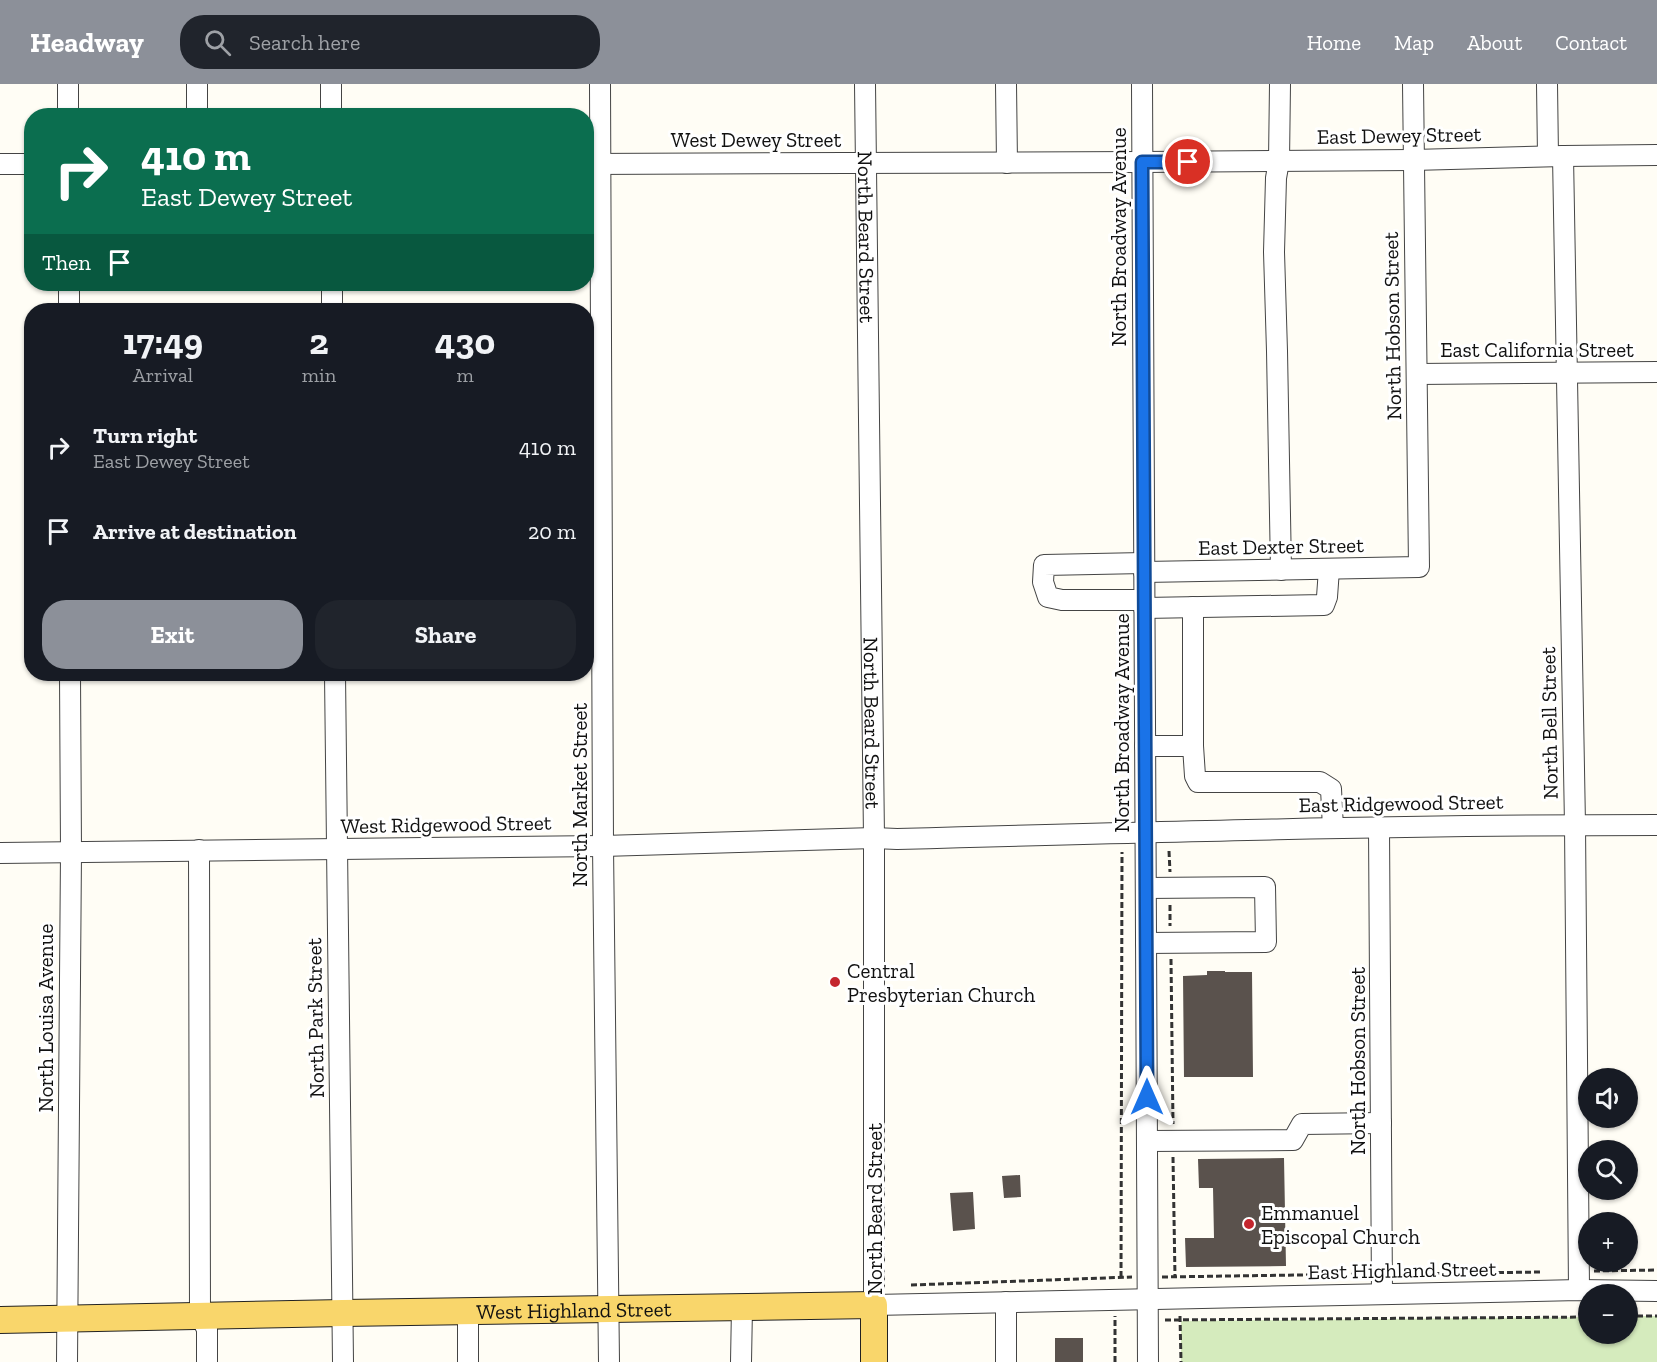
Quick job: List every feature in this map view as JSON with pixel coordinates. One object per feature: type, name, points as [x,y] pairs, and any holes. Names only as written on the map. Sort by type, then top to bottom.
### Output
[{"type":"main road","name":"West Highland Street","points":[[0,1320],[343,1312],[874,1305]]},
{"type":"main road","name":"North Beard Street","points":[[874,1305],[874,1362]]},
{"type":"street","points":[[68,84],[68,108]]},
{"type":"street","points":[[197,84],[197,108]]},
{"type":"street","points":[[331,84],[331,108]]},
{"type":"street","name":"North Market Street","points":[[600,84],[594,164],[609,1362]]},
{"type":"street","name":"North Beard Street","points":[[865,84],[874,838],[874,1305]]},
{"type":"street","points":[[1006,84],[1007,163]]},
{"type":"street","name":"North Broadway Avenue","points":[[1142,84],[1148,1362]]},
{"type":"street","points":[[1280,84],[1274,252],[1281,570]]},
{"type":"street","name":"North Hobson Street","points":[[1413,84],[1419,567]]},
{"type":"street","name":"North Bell Street","points":[[1547,84],[1556,156],[1568,373],[1579,1281]]},
{"type":"street","name":"East Dewey Street","points":[[1142,162],[1657,155]]},
{"type":"street","name":"West Dewey Street","points":[[594,164],[1142,162]]},
{"type":"street","points":[[0,164],[24,165]]},
{"type":"street","name":"East California Street","points":[[1418,374],[1657,372]]},
{"type":"street","name":"East Dexter Street","points":[[1144,604],[1062,600],[1048,597],[1043,582],[1044,565],[1281,570],[1419,567]]},
{"type":"street","points":[[1144,604],[1193,607],[1324,605],[1327,597],[1329,569]]},
{"type":"street","points":[[1193,607],[1193,746],[1195,776],[1198,782],[1320,782],[1331,789],[1332,828]]},
{"type":"street","name":"North Louisa Avenue","points":[[67,1362],[70,681]]},
{"type":"street","name":"North Park Street","points":[[335,681],[343,1362]]},
{"type":"street","points":[[1145,746],[1193,746]]},
{"type":"street","name":"East Ridgewood Street","points":[[1145,832],[1657,825]]},
{"type":"street","name":"North Hobson Street","points":[[1379,828],[1382,1294]]},
{"type":"street","name":"West Ridgewood Street","points":[[0,853],[603,846],[1145,832]]},
{"type":"street","points":[[199,850],[200,1316],[207,1329],[207,1362]]},
{"type":"street","points":[[1146,888],[1265,887],[1266,942],[1146,943]]},
{"type":"street","points":[[1147,1141],[1293,1140],[1302,1124],[1381,1124]]},
{"type":"street","name":"East Highland Street","points":[[1148,1299],[1382,1294],[1579,1281],[1657,1291]]},
{"type":"street","name":"West Highland Street","points":[[874,1305],[1148,1299]]},
{"type":"street","points":[[1006,1302],[1006,1362]]},
{"type":"street","points":[[741,1362],[742,1307]]},
{"type":"street","points":[[468,1311],[468,1362]]},
{"type":"path","points":[[1169,851],[1175,1277]]},
{"type":"path","points":[[1115,1362],[1115,1321],[1122,1265],[1122,852]]},
{"type":"path","points":[[1579,1281],[1657,1270]]},
{"type":"path","name":"East Highland Street","points":[[1148,1277],[1544,1272]]},
{"type":"path","points":[[1179,1299],[1181,1362]]},
{"type":"path","points":[[1638,1316],[1657,1316]]},
{"type":"path","points":[[1148,1319],[1181,1322],[1578,1317]]},
{"type":"green space","points":[[1638,1316],[1657,1316],[1657,1362],[1181,1362],[1181,1321],[1578,1317],[1578,1344],[1638,1344]]},
{"type":"building","points":[[1207,971],[1252,972],[1253,1077],[1184,1077],[1183,976],[1207,975]]},
{"type":"building","name":"Emmanuel Episcopal Church","points":[[1284,1158],[1286,1266],[1186,1267],[1185,1238],[1214,1238],[1213,1188],[1199,1188],[1198,1159]]},
{"type":"building","points":[[1020,1175],[1021,1197],[1004,1198],[1002,1176]]},
{"type":"building","points":[[973,1192],[975,1229],[953,1231],[950,1193]]},
{"type":"building","points":[[1055,1338],[1083,1338],[1083,1362],[1055,1362]]},
{"type":"place","name":"Central Presbyterian Church","points":[[835,982]]},
{"type":"place","name":"Emmanuel Episcopal Church","points":[[1249,1224]]},
{"type":"route","points":[[1147,1097],[1142,162],[1188,162]]}]
